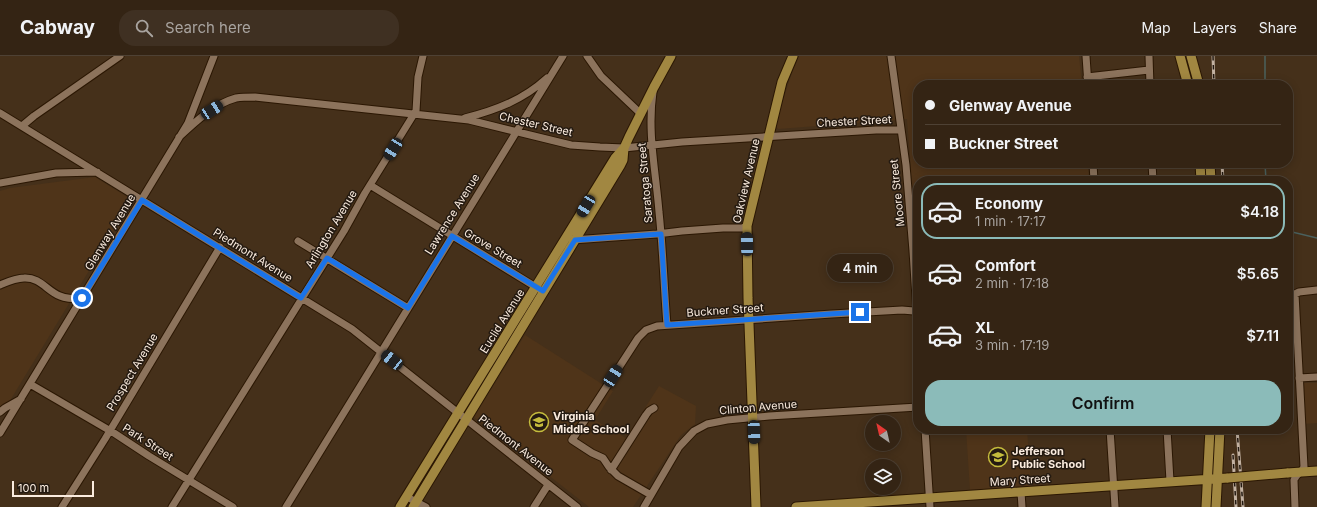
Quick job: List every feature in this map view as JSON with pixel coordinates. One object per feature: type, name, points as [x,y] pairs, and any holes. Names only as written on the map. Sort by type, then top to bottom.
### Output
[{"type":"main road","name":"Euclid Avenue","points":[[414,504],[467,420],[514,332],[540,289],[565,240],[620,166],[623,160],[624,148],[671,56]]},
{"type":"main road","name":"Oakview Avenue","points":[[756,507],[747,226],[782,82],[793,56]]},
{"type":"main road","points":[[1180,56],[1187,80]]},
{"type":"main road","points":[[1191,56],[1197,80]]},
{"type":"main road","name":"Euclid Avenue","points":[[540,289],[575,240],[597,196]]},
{"type":"main road","name":"Euclid Avenue","points":[[400,507],[458,413],[514,332]]},
{"type":"main road","points":[[1206,507],[1210,434]]},
{"type":"main road","points":[[1216,507],[1220,434]]},
{"type":"main road","name":"Mary Street","points":[[796,507],[930,503],[1021,492],[1317,471]]},
{"type":"street","points":[[22,126],[120,56]]},
{"type":"street","name":"Glenway Avenue","points":[[0,433],[188,123],[214,56]]},
{"type":"street","name":"Arlington Avenue","points":[[172,507],[327,258],[416,111],[418,77],[423,56]]},
{"type":"street","name":"Lawrence Avenue","points":[[286,507],[563,56]]},
{"type":"street","points":[[587,56],[601,76],[641,114]]},
{"type":"street","name":"Moore Street","points":[[891,56],[907,179],[913,260]]},
{"type":"street","points":[[1086,56],[1087,80]]},
{"type":"street","points":[[1149,56],[1150,80]]},
{"type":"street","points":[[1087,77],[1149,70]]},
{"type":"street","points":[[461,119],[490,112],[513,101],[541,83],[554,71]]},
{"type":"street","name":"Saratoga Street","points":[[654,87],[651,115],[667,325]]},
{"type":"street","name":"Chester Street","points":[[179,137],[195,123],[222,104],[242,97],[263,97],[461,119],[571,145],[624,148],[682,142],[876,130],[900,130]]},
{"type":"street","name":"Piedmont Avenue","points":[[0,113],[352,329],[577,507]]},
{"type":"street","points":[[0,183],[42,175],[97,172]]},
{"type":"street","name":"Grove Street","points":[[370,185],[540,289]]},
{"type":"street","points":[[565,240],[661,234],[723,228],[742,228],[747,226]]},
{"type":"street","points":[[298,241],[408,308]]},
{"type":"street","name":"Prospect Avenue","points":[[62,507],[220,247]]},
{"type":"street","points":[[0,285],[22,277],[40,282],[60,297],[82,298]]},
{"type":"street","points":[[1295,507],[1294,480],[1295,476],[1304,466],[1295,294],[1299,292],[1317,290]]},
{"type":"street","name":"Buckner Street","points":[[611,470],[603,458],[573,442],[572,438],[638,338],[642,333],[651,328],[667,325],[913,310]]},
{"type":"street","points":[[1299,378],[1317,377]]},
{"type":"street","name":"Park Street","points":[[30,384],[110,430],[233,507]]},
{"type":"street","points":[[0,412],[21,398]]},
{"type":"street","name":"Clinton Avenue","points":[[644,507],[679,447],[694,431],[711,422],[913,407]]},
{"type":"street","points":[[651,495],[618,476],[611,470],[646,415],[654,408]]},
{"type":"street","points":[[925,434],[930,503]]},
{"type":"street","points":[[1110,434],[1116,507]]},
{"type":"street","points":[[1167,434],[1170,481]]},
{"type":"street","points":[[534,507],[548,485]]},
{"type":"street","points":[[1021,492],[1022,507]]},
{"type":"street","points":[[407,496],[414,504],[426,507]]},
{"type":"shaded area","points":[[799,56],[1079,56],[1081,80],[913,80],[913,168],[1088,168],[1089,176],[913,176],[913,194],[907,119],[778,129],[775,124]]},
{"type":"shaded area","points":[[95,177],[132,200],[0,417],[0,191],[10,188]]},
{"type":"shaded area","name":"Virginia Middle School","points":[[525,335],[613,391],[595,420],[626,438],[659,386],[696,406],[695,424],[681,435],[633,507],[589,507],[474,417]]},
{"type":"shaded area","points":[[1302,383],[1317,383],[1317,423],[1304,424]]},
{"type":"shaded area","name":"Jefferson Public School","points":[[966,434],[1027,434],[1031,486],[970,490]]},
{"type":"waterway","points":[[1265,56],[1265,80]]},
{"type":"waterway","points":[[1265,168],[1266,176]]},
{"type":"waterway","points":[[1293,232],[1317,238]]},
{"type":"railway","points":[[1213,56],[1214,80]]},
{"type":"railway","points":[[1222,168],[1223,176]]},
{"type":"railway","points":[[1237,434],[1243,507]]},
{"type":"railway","points":[[1233,455],[1236,507]]},
{"type":"place","name":"Virginia Middle School","points":[[539,422]]},
{"type":"place","name":"Jefferson Public School","points":[[998,457]]},
{"type":"route","points":[[82,298],[142,200],[301,298],[327,258],[408,308],[452,236],[543,291],[575,240],[661,234],[667,325],[860,312]]}]
